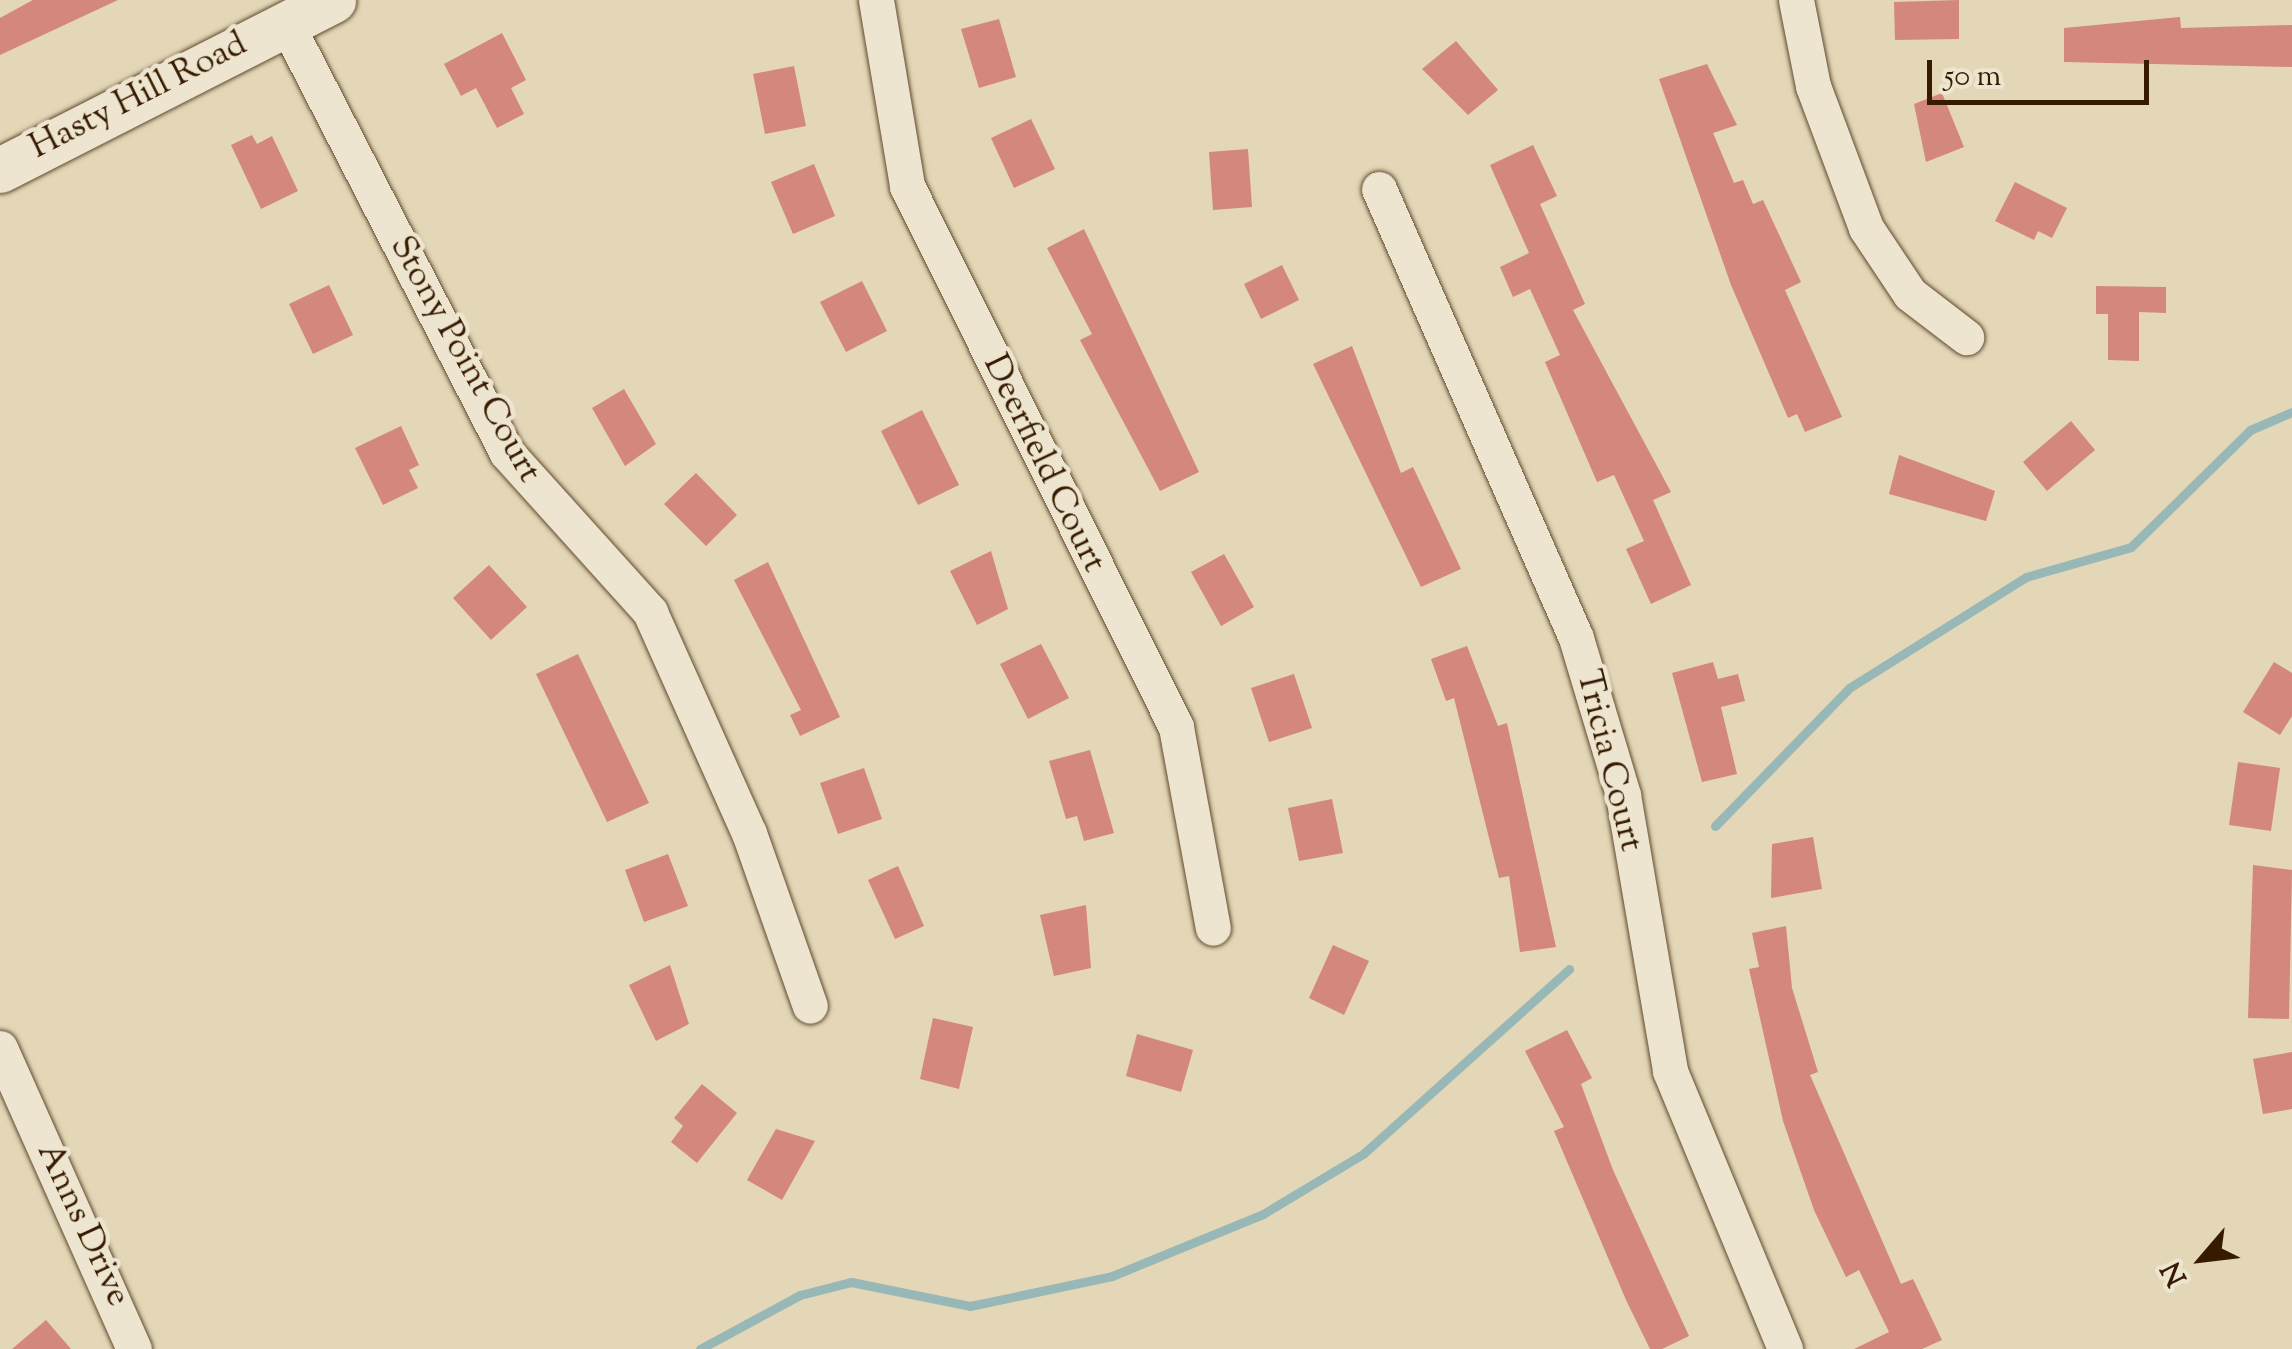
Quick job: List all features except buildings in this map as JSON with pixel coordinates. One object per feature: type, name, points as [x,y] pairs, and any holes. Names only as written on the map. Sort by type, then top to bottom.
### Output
[{"type":"street","name":"Hasty Hill Road","points":[[0,170],[333,0]]},
{"type":"street","name":"Deerfield Court","points":[[876,0],[907,186],[1176,727],[1212,928]]},
{"type":"street","points":[[1796,0],[1813,86],[1866,228],[1910,294],[1966,337]]},
{"type":"street","name":"Stony Point Court","points":[[286,23],[507,453],[650,612],[749,832],[810,1006]]},
{"type":"street","name":"Tricia Court","points":[[1379,190],[1576,638],[1623,795],[1670,1071],[1786,1349]]},
{"type":"street","name":"Anns Drive","points":[[0,1048],[134,1349]]},
{"type":"waterway","points":[[1715,826],[1849,688],[2026,577],[2131,547],[2250,430],[2292,412]]},
{"type":"waterway","points":[[700,1349],[800,1295],[851,1282],[970,1306],[1112,1276],[1263,1214],[1363,1154],[1569,969]]}]
